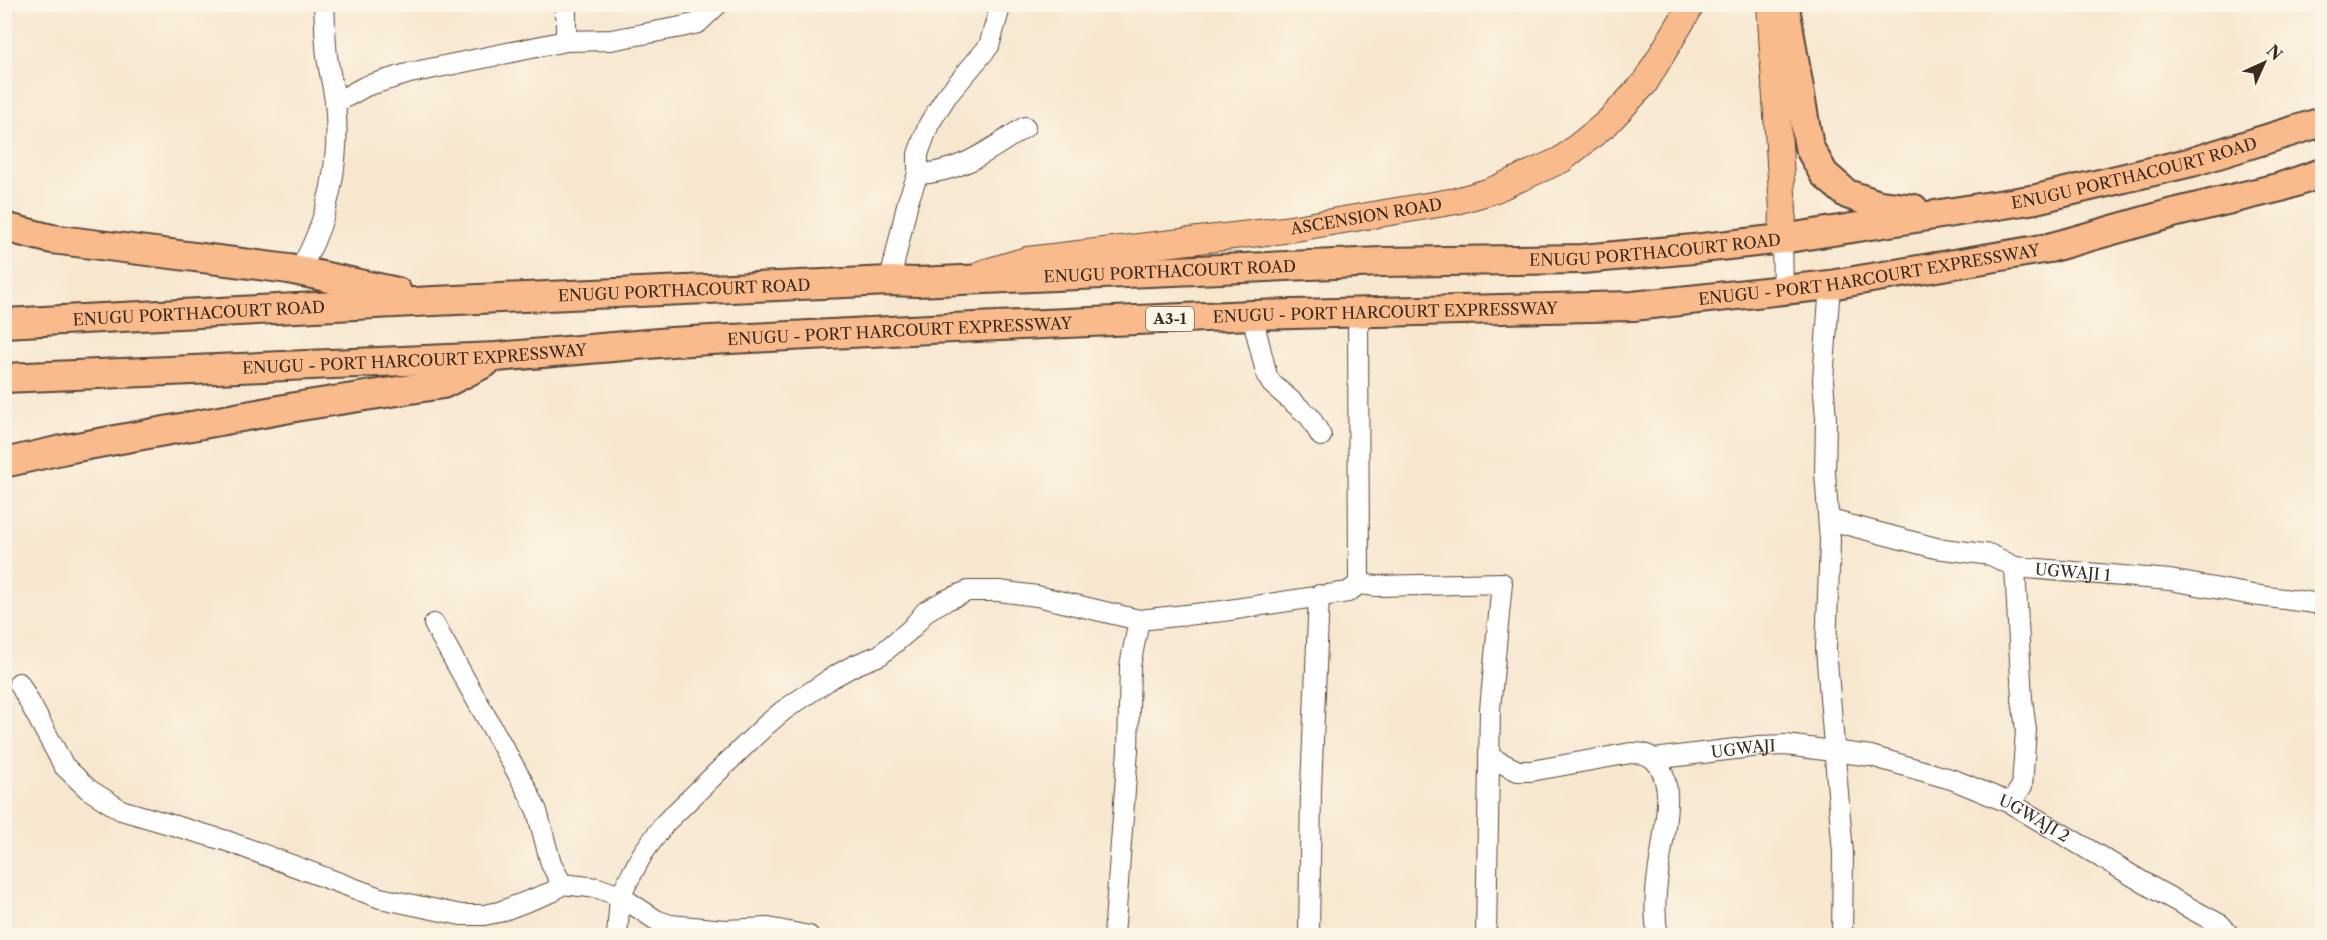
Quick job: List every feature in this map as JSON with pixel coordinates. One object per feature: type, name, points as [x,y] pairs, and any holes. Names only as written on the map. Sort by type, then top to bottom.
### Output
[{"type":"highway","points":[[1782,4],[1786,13],[1809,147],[1824,174],[1847,194],[1879,205],[1955,213]]},
{"type":"highway","name":"ENUGU PORTHACOURT ROAD","points":[[4,323],[434,300],[890,281],[915,282],[1382,262],[1582,259],[1782,239],[2036,199],[2192,162],[2322,122]]},
{"type":"highway","name":"ENUGU - PORT HARCOURT EXPRESSWAY","points":[[4,378],[496,357],[671,342],[1252,315],[1633,306],[1830,285],[2049,248],[2173,213],[2281,187],[2322,173]]},
{"type":"highway","points":[[4,227],[52,239],[299,271],[434,300]]},
{"type":"highway","points":[[4,463],[66,448],[301,406],[443,384],[496,357]]},
{"type":"main road","name":"ASCENSION ROAD","points":[[964,279],[1027,260],[1284,230],[1456,201],[1491,191],[1561,160],[1607,123],[1644,84],[1692,4]]},
{"type":"main road","points":[[1770,4],[1783,210],[1782,239]]},
{"type":"street","points":[[299,271],[316,241],[329,205],[335,149],[335,103],[327,54],[324,4]]},
{"type":"street","points":[[566,4],[566,41]]},
{"type":"street","points":[[335,103],[366,86],[399,75],[566,41],[611,40],[698,23],[718,4]]},
{"type":"street","points":[[890,281],[908,201],[918,174],[918,154],[929,124],[946,97],[989,46],[1001,4]]},
{"type":"street","points":[[918,174],[938,173],[972,161],[1025,127]]},
{"type":"street","points":[[1782,239],[1783,291]]},
{"type":"street","points":[[1830,285],[1824,380],[1825,473],[1830,520],[1826,649],[1843,853],[1842,936]]},
{"type":"street","points":[[1358,313],[1359,584]]},
{"type":"street","points":[[1252,315],[1267,376],[1272,384],[1310,417],[1321,436]]},
{"type":"street","name":"UGWAJI 1","points":[[1830,520],[1929,546],[1970,554],[1991,555],[2015,567],[2170,580],[2253,595],[2322,604]]},
{"type":"street","points":[[2010,803],[2022,786],[2026,730],[2022,699],[2015,567]]},
{"type":"street","points":[[617,936],[643,853],[665,823],[765,726],[833,677],[855,664],[880,655],[911,629],[926,610],[968,591],[999,591],[1037,596],[1139,620],[1222,611],[1348,591],[1359,584],[1377,586],[1502,583],[1490,709],[1486,936]]},
{"type":"street","points":[[1309,936],[1311,778],[1319,595]]},
{"type":"street","points":[[1114,936],[1128,750],[1130,666],[1139,620]]},
{"type":"street","points":[[434,624],[527,790],[541,824],[551,864],[562,884]]},
{"type":"street","points":[[19,683],[64,766],[88,789],[121,810],[227,841],[380,898],[461,915],[484,915],[499,912],[552,892],[562,884],[598,888],[626,906],[670,926],[725,930],[768,928],[809,936]]},
{"type":"street","name":"UGWAJI","points":[[1489,757],[1518,771],[1525,771],[1631,753],[1644,754],[1654,759],[1768,745],[1833,750]]},
{"type":"street","name":"UGWAJI 2","points":[[1833,750],[1871,756],[1954,780],[2010,803],[2225,930]]},
{"type":"street","points":[[1654,759],[1666,784],[1667,801],[1657,879],[1655,922],[1658,936]]}]
